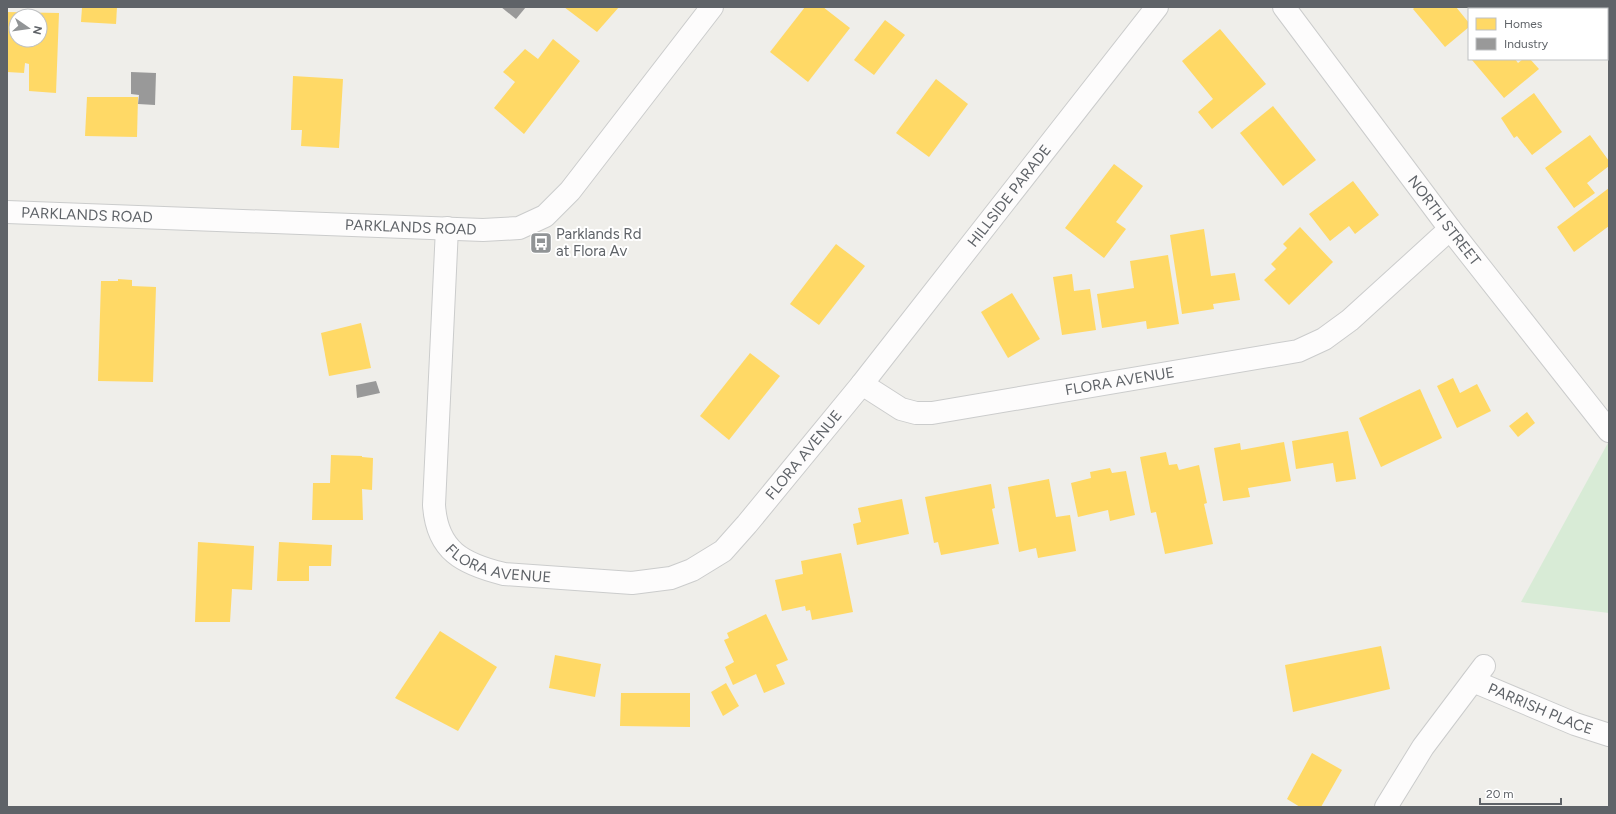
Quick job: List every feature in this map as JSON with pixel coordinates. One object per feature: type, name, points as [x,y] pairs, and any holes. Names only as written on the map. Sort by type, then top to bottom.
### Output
[{"type":"street","name":"PARKLANDS ROAD","points":[[7,212],[484,230],[519,228],[545,216],[570,191],[712,7]]},
{"type":"street","name":"HILLSIDE PARADE","points":[[862,384],[1157,7]]},
{"type":"street","name":"NORTH STREET","points":[[1284,7],[1450,229],[1609,431]]},
{"type":"street","name":"FLORA AVENUE","points":[[447,228],[434,505],[435,521],[440,536],[450,549],[465,561],[484,569],[504,574],[632,583],[671,578],[692,570],[723,551],[862,384],[901,409],[916,413],[932,413],[1298,351],[1324,339],[1350,320],[1450,229]]},
{"type":"street","name":"PARRISH PLACE","points":[[1386,807],[1423,747],[1478,674],[1575,724],[1609,735]]},
{"type":"green space","points":[[1609,441],[1609,613],[1521,602]]},
{"type":"building: Homes","points":[[82,7],[117,7],[116,24],[81,22]]},
{"type":"building: Homes","points":[[564,7],[619,7],[597,32]]},
{"type":"building: Homes","points":[[805,7],[823,7],[850,28],[808,82],[770,52]]},
{"type":"building: Homes","points":[[1415,7],[1456,7],[1468,22],[1468,28],[1445,47],[1413,9]]},
{"type":"building: Homes","points":[[7,12],[8,48],[48,48],[48,13],[59,13],[56,93],[29,91],[29,64],[25,63],[24,73],[7,72]]},
{"type":"building: Homes","points":[[885,20],[905,35],[874,75],[854,60]]},
{"type":"building: Homes","points":[[1220,29],[1266,84],[1212,129],[1198,112],[1213,99],[1182,61]]},
{"type":"building: Homes","points":[[553,39],[580,61],[524,134],[494,108],[515,82],[503,72],[525,49],[538,59]]},
{"type":"building: Homes","points":[[1472,60],[1516,60],[1518,63],[1522,60],[1531,60],[1539,69],[1504,98]]},
{"type":"building: Homes","points":[[293,76],[343,79],[339,148],[301,146],[302,130],[291,130]]},
{"type":"building: Homes","points":[[936,79],[968,104],[929,157],[896,133]]},
{"type":"building: Homes","points":[[1534,93],[1562,132],[1532,155],[1517,136],[1514,138],[1501,118]]},
{"type":"building: Homes","points":[[87,97],[138,97],[137,137],[85,136]]},
{"type":"building: Homes","points":[[1273,106],[1316,160],[1283,186],[1240,133]]},
{"type":"building: Homes","points":[[1590,135],[1609,161],[1609,166],[1587,183],[1595,193],[1574,208],[1545,168]]},
{"type":"building: Homes","points":[[1114,164],[1143,186],[1116,222],[1126,229],[1104,258],[1065,228]]},
{"type":"building: Homes","points":[[1353,181],[1379,215],[1355,234],[1349,226],[1330,241],[1309,214]]},
{"type":"building: Homes","points":[[1609,188],[1609,226],[1574,252],[1557,227]]},
{"type":"building: Homes","points":[[1300,227],[1333,262],[1289,305],[1264,280],[1276,269],[1271,264],[1287,248],[1283,244]]},
{"type":"building: Homes","points":[[1204,229],[1211,276],[1235,273],[1240,300],[1213,304],[1214,309],[1182,314],[1170,235]]},
{"type":"building: Homes","points":[[836,244],[865,266],[819,325],[790,304]]},
{"type":"building: Homes","points":[[1168,255],[1179,324],[1147,329],[1146,321],[1102,328],[1097,294],[1134,288],[1130,261]]},
{"type":"building: Homes","points":[[1072,274],[1074,291],[1090,289],[1096,330],[1062,335],[1053,277]]},
{"type":"building: Homes","points":[[118,279],[132,280],[132,286],[156,287],[153,382],[98,381],[101,281],[118,281]]},
{"type":"building: Homes","points":[[1012,293],[1040,339],[1008,358],[981,312]]},
{"type":"building: Homes","points":[[361,323],[371,368],[329,376],[321,333]]},
{"type":"building: Homes","points":[[750,353],[780,376],[729,440],[700,416]]},
{"type":"building: Homes","points":[[1453,378],[1460,393],[1477,384],[1491,411],[1457,428],[1437,386]]},
{"type":"building: Homes","points":[[1420,389],[1442,438],[1381,467],[1359,418]]},
{"type":"building: Homes","points":[[1527,412],[1535,423],[1518,437],[1509,426]]},
{"type":"building: Homes","points":[[1348,431],[1356,479],[1336,482],[1333,463],[1296,469],[1292,441]]},
{"type":"building: Homes","points":[[1284,442],[1291,481],[1248,488],[1250,497],[1223,501],[1214,448],[1240,443],[1241,450]]},
{"type":"building: Homes","points":[[1166,452],[1169,465],[1177,464],[1179,470],[1199,465],[1207,503],[1204,504],[1213,544],[1165,554],[1156,512],[1151,513],[1140,457]]},
{"type":"building: Homes","points":[[331,455],[362,456],[373,458],[372,490],[362,489],[363,520],[312,520],[313,483],[330,483]]},
{"type":"building: Homes","points":[[1110,468],[1112,473],[1126,471],[1135,515],[1110,521],[1108,510],[1078,517],[1071,483],[1091,478],[1090,472]]},
{"type":"building: Homes","points":[[1049,479],[1056,517],[1070,515],[1076,551],[1038,558],[1036,548],[1019,552],[1008,487]]},
{"type":"building: Homes","points":[[991,484],[995,508],[992,509],[999,544],[941,555],[938,542],[934,543],[925,497]]},
{"type":"building: Homes","points":[[902,499],[909,534],[857,545],[853,524],[861,522],[858,508]]},
{"type":"building: Homes","points":[[198,542],[254,546],[252,590],[232,589],[230,622],[195,622]]},
{"type":"building: Homes","points":[[279,542],[332,545],[331,566],[309,566],[309,581],[277,581]]},
{"type":"building: Homes","points":[[841,553],[853,612],[812,620],[810,610],[806,611],[805,606],[782,611],[775,580],[803,574],[801,561]]},
{"type":"building: Homes","points":[[766,614],[788,660],[776,665],[785,684],[764,693],[756,674],[733,685],[725,667],[734,662],[724,640],[729,638],[727,633]]},
{"type":"building: Homes","points":[[440,631],[497,667],[458,731],[395,698]]},
{"type":"building: Homes","points":[[1381,646],[1390,689],[1293,712],[1285,665]]},
{"type":"building: Homes","points":[[555,655],[601,664],[595,697],[549,688]]},
{"type":"building: Homes","points":[[726,683],[739,706],[723,716],[711,692]]},
{"type":"building: Homes","points":[[621,693],[690,693],[690,727],[620,726]]},
{"type":"building: Homes","points":[[1312,753],[1342,770],[1321,807],[1300,807],[1287,799]]},
{"type":"building: Industry","points":[[501,7],[526,7],[516,19]]},
{"type":"building: Industry","points":[[131,72],[156,73],[155,105],[138,104],[139,95],[131,94]]},
{"type":"building: Industry","points":[[376,381],[380,393],[357,398],[356,385]]},
{"type":"place","name":"Parklands Rd at Flora Av","points":[[541,243]]}]
